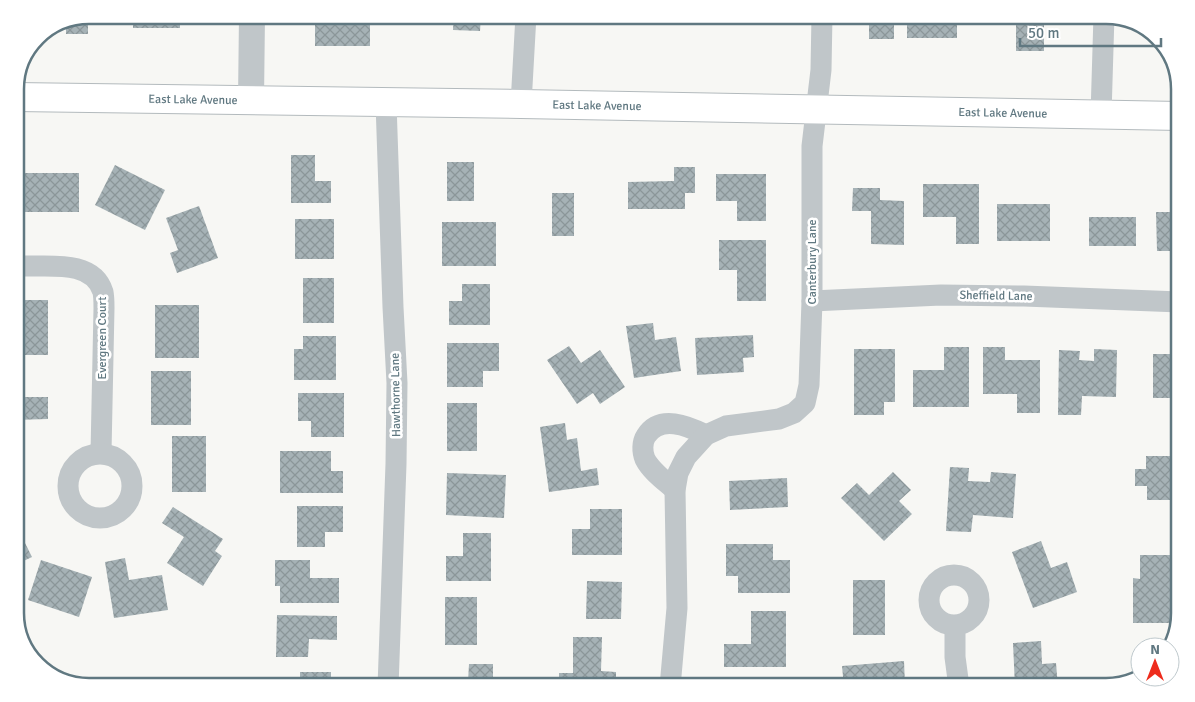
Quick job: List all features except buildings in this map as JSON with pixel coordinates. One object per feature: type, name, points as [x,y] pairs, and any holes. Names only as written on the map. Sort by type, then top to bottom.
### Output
[{"type":"main road","name":"East Lake Avenue","points":[[24,97],[1171,116]]},
{"type":"street","points":[[252,24],[252,100]]},
{"type":"street","points":[[521,104],[525,24]]},
{"type":"street","name":"Canterbury Lane","points":[[671,678],[677,608],[675,490],[678,473],[686,457],[706,436],[726,426],[780,419],[794,412],[805,403],[809,385],[812,301],[812,146],[821,70],[822,24]]},
{"type":"street","points":[[1101,115],[1104,24]]},
{"type":"street","name":"Hawthorne Lane","points":[[386,103],[397,383],[388,678]]},
{"type":"street","name":"Evergreen Court","points":[[24,266],[72,267],[87,272],[96,280],[102,292],[104,308],[101,453]]},
{"type":"street","name":"Sheffield Lane","points":[[812,301],[942,295],[1171,302]]},
{"type":"street","points":[[675,490],[645,458],[643,446],[645,438],[657,425],[666,424],[680,424],[706,436]]},
{"type":"street","points":[[955,626],[955,657],[958,678]]}]
